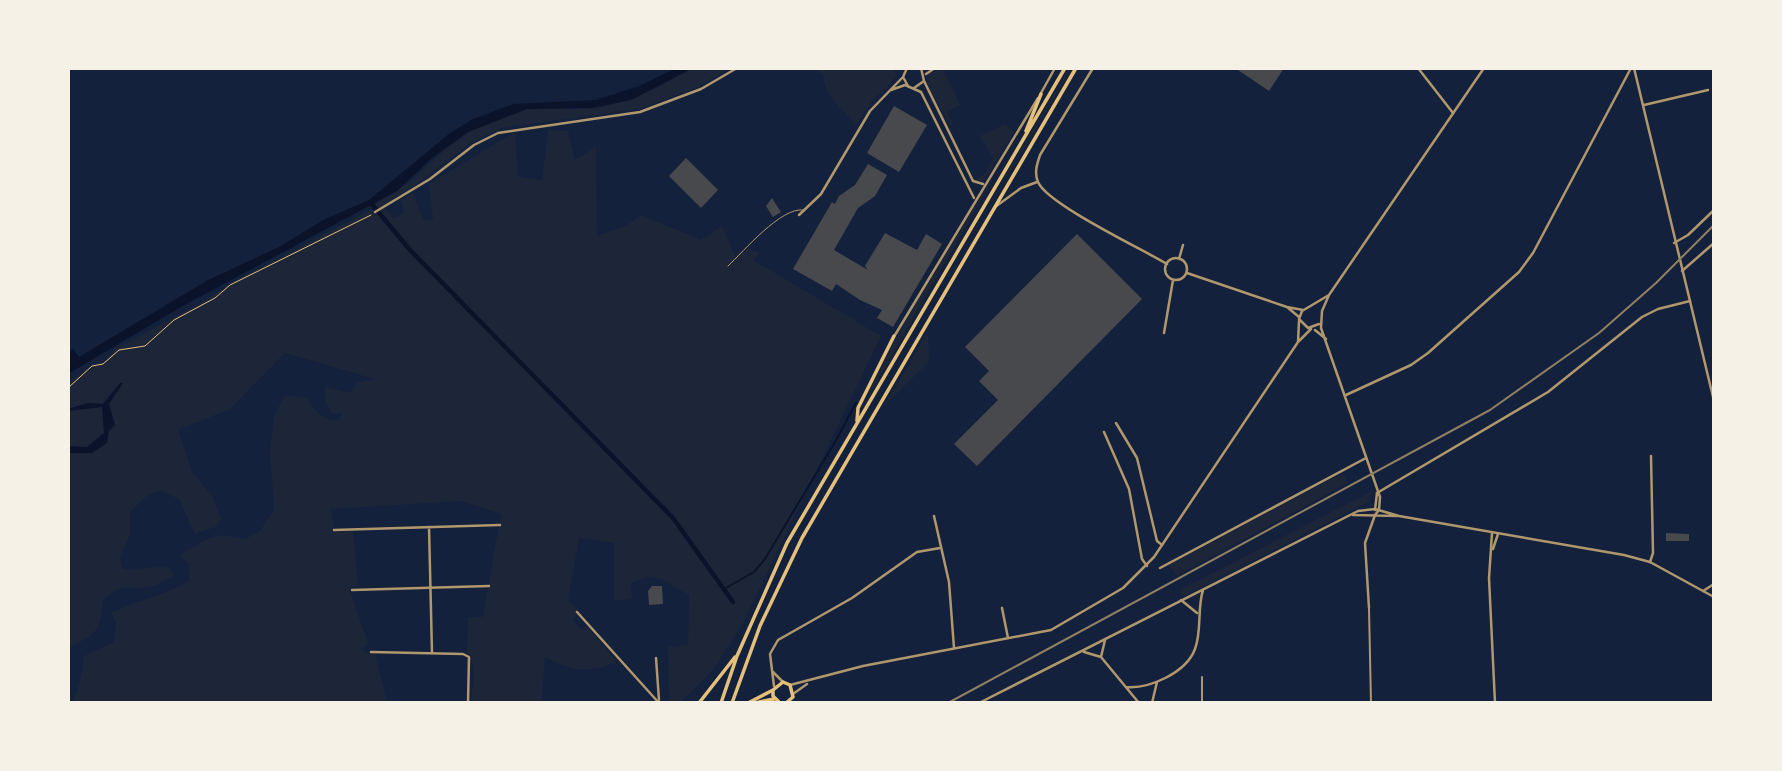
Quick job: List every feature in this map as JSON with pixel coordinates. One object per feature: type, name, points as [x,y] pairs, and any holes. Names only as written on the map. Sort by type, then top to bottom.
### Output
[{"type":"main road","points":[[721,703],[737,656],[787,543],[1065,68]]},
{"type":"main road","points":[[732,703],[760,626],[802,538],[1076,68]]},
{"type":"main road","points":[[1023,139],[1041,94]]},
{"type":"main road","points":[[857,423],[858,408],[894,336]]},
{"type":"main road","points":[[699,703],[730,660],[737,656]]},
{"type":"main road","points":[[759,702],[783,682],[790,685],[793,694],[789,702]]},
{"type":"main road","points":[[773,688],[775,699],[780,703]]},
{"type":"main road","points":[[748,703],[775,699]]},
{"type":"street","points":[[377,211],[430,179],[483,139],[498,133],[640,112],[701,89],[737,68]]},
{"type":"street","points":[[799,215],[821,194],[861,124],[907,68]]},
{"type":"street","points":[[921,68],[973,181],[979,185],[985,183]]},
{"type":"street","points":[[914,88],[935,68]]},
{"type":"street","points":[[894,336],[1055,68]]},
{"type":"street","points":[[1093,68],[1040,155],[1036,169],[1038,182],[1057,201],[1167,264]]},
{"type":"street","points":[[1418,68],[1453,113]]},
{"type":"street","points":[[1371,703],[1365,543],[1377,509],[1377,493],[1325,339],[1321,316],[1329,295],[1484,68]]},
{"type":"street","points":[[1632,68],[1714,401]]},
{"type":"street","points":[[1346,395],[1411,365],[1428,353],[1519,272],[1533,253],[1632,68]]},
{"type":"street","points":[[898,69],[908,86]]},
{"type":"street","points":[[885,93],[908,86],[923,96],[975,200]]},
{"type":"street","points":[[1643,105],[1709,90]]},
{"type":"street","points":[[995,207],[1021,188],[1038,182]]},
{"type":"street","points":[[1674,243],[1688,235],[1714,210]]},
{"type":"street","points":[[1682,271],[1714,243]]},
{"type":"street","points":[[1179,259],[1183,245]]},
{"type":"street","points":[[1167,264],[1179,259]]},
{"type":"street","points":[[1179,259],[1186,264],[1187,273]]},
{"type":"street","points":[[1167,264],[1166,274],[1173,280],[1180,280],[1187,273]]},
{"type":"street","points":[[1187,273],[1287,307],[1304,310],[1329,295]]},
{"type":"street","points":[[1164,333],[1173,280]]},
{"type":"street","points":[[1377,493],[1548,392],[1642,317],[1658,309],[1690,301]]},
{"type":"street","points":[[1287,307],[1303,326],[1325,339]]},
{"type":"street","points":[[1313,307],[1321,316]]},
{"type":"street","points":[[1298,342],[1299,318],[1304,310]]},
{"type":"street","points":[[790,685],[863,666],[1051,630],[1123,588],[1147,566],[1298,342],[1321,321]]},
{"type":"street","points":[[1706,369],[1714,368]]},
{"type":"street","points":[[1116,423],[1137,458],[1157,541],[1162,545]]},
{"type":"street","points":[[1104,432],[1127,481],[1142,559],[1147,566]]},
{"type":"street","points":[[1650,562],[1653,553],[1651,456]]},
{"type":"street","points":[[1160,568],[1366,458]]},
{"type":"street","points":[[979,703],[1353,514],[1377,509],[1399,516],[1650,562],[1714,597]]},
{"type":"street","points":[[1353,514],[1399,516]]},
{"type":"street","points":[[934,516],[948,582],[954,648]]},
{"type":"street","points":[[334,530],[500,525]]},
{"type":"street","points":[[429,527],[432,653]]},
{"type":"street","points":[[1492,533],[1493,549]]},
{"type":"street","points":[[1495,703],[1489,578],[1498,534]]},
{"type":"street","points":[[773,688],[770,654],[782,636],[852,598],[917,552],[940,548]]},
{"type":"street","points":[[1703,591],[1714,584]]},
{"type":"street","points":[[352,590],[489,586]]},
{"type":"street","points":[[1126,687],[1145,687],[1157,682],[1192,656],[1197,642],[1197,613],[1203,589]]},
{"type":"street","points":[[1181,600],[1197,613]]},
{"type":"street","points":[[1002,608],[1008,638]]},
{"type":"street","points":[[577,612],[659,701]]},
{"type":"street","points":[[1101,657],[1105,640]]},
{"type":"street","points":[[371,652],[432,653],[469,657],[468,703]]},
{"type":"street","points":[[1083,652],[1101,657],[1139,703]]},
{"type":"street","points":[[656,658],[659,701]]},
{"type":"street","points":[[772,671],[783,682]]},
{"type":"street","points":[[1202,677],[1202,703]]},
{"type":"street","points":[[793,694],[808,682]]},
{"type":"street","points":[[1152,703],[1157,682]]},
{"type":"lane","points":[[727,266],[774,222],[796,209],[805,210]]},
{"type":"path","points":[[68,388],[92,366],[103,364],[124,348],[145,346],[174,320],[215,298],[230,285],[377,211]]},
{"type":"shaded area","points":[[676,68],[693,68],[631,100],[592,108],[527,109],[468,132],[432,158],[397,191],[181,307],[68,374],[68,357],[72,348],[79,357],[208,280],[281,246],[323,220],[369,200],[450,133],[473,119],[513,104],[596,100],[639,86]]},
{"type":"shaded area","points":[[693,68],[730,68],[698,87],[639,109],[501,128],[470,143],[417,184],[378,208],[375,206],[382,198],[413,179],[464,136],[492,121],[531,109],[579,109],[609,105],[652,89]]},
{"type":"shaded area","points":[[815,68],[893,68],[897,75],[886,89],[874,98],[856,125],[831,97],[824,83],[824,76]]},
{"type":"shaded area","points":[[1069,68],[1072,68],[937,294],[948,275]]},
{"type":"shaded area","points":[[943,69],[960,105],[947,112],[953,125],[950,126],[926,83],[929,73]]},
{"type":"shaded area","points":[[1005,124],[1014,133],[984,180],[974,181],[985,174],[993,158],[980,136]]},
{"type":"shaded area","points":[[548,130],[568,131],[575,160],[596,147],[597,236],[627,225],[641,215],[701,240],[722,226],[735,256],[747,248],[760,253],[753,260],[881,336],[743,623],[713,670],[680,703],[669,703],[668,647],[688,645],[689,595],[661,579],[647,577],[631,583],[632,599],[614,601],[614,543],[579,538],[568,599],[578,610],[573,620],[582,630],[587,626],[617,662],[598,668],[581,669],[545,657],[542,703],[471,703],[474,669],[467,653],[468,617],[483,617],[501,514],[461,501],[331,509],[335,532],[353,531],[358,586],[349,588],[368,643],[363,648],[365,653],[375,653],[387,703],[72,703],[79,685],[84,656],[114,642],[116,623],[111,612],[189,581],[189,564],[179,555],[209,538],[222,535],[245,539],[260,531],[274,510],[270,450],[274,416],[285,395],[307,398],[320,414],[328,419],[338,420],[342,413],[332,414],[325,401],[325,387],[350,393],[357,383],[375,379],[285,353],[230,409],[178,430],[192,472],[213,497],[221,519],[218,526],[195,534],[179,499],[161,491],[148,495],[130,512],[130,534],[120,557],[122,568],[134,570],[164,567],[170,568],[175,575],[152,586],[122,588],[111,594],[103,600],[95,631],[68,648],[68,383],[92,365],[104,361],[115,349],[201,303],[231,283],[372,209],[378,215],[385,208],[394,218],[404,212],[401,200],[413,193],[423,220],[433,219],[429,184],[515,132],[518,176],[542,181]]},
{"type":"shaded area","points":[[992,181],[860,411],[905,321]]},
{"type":"shaded area","points":[[928,332],[929,362],[883,407]]},
{"type":"shaded area","points":[[120,383],[123,383],[109,404],[115,425],[109,431],[107,443],[92,453],[68,453],[68,446],[87,447],[104,433],[102,407],[68,409],[88,403],[103,404]]},
{"type":"shaded area","points":[[1343,473],[1348,483],[1177,576],[1168,565]]},
{"type":"shaded area","points":[[1372,491],[1370,501],[1183,597],[1180,590]]},
{"type":"building","points":[[1235,68],[1284,68],[1269,91]]},
{"type":"building","points":[[894,106],[927,125],[899,172],[867,153]]},
{"type":"building","points":[[686,158],[718,190],[701,208],[669,176]]},
{"type":"building","points":[[868,164],[887,175],[875,196],[858,208],[834,250],[868,270],[865,266],[885,233],[917,250],[926,234],[942,244],[893,327],[877,318],[882,310],[860,300],[836,284],[832,291],[793,269],[832,202],[835,204],[839,196],[855,185]]},
{"type":"building","points":[[772,198],[781,212],[773,217],[766,206]]},
{"type":"building","points":[[1077,234],[1142,299],[977,466],[954,444],[998,400],[979,381],[989,371],[965,347]]},
{"type":"building","points":[[1666,533],[1689,534],[1689,541],[1666,541]]},
{"type":"building","points":[[652,586],[662,586],[663,604],[649,605],[648,591]]},
{"type":"waterway","points":[[370,202],[410,250],[673,518],[733,602]]},
{"type":"waterway","points":[[724,589],[754,572],[765,559],[856,403]]},
{"type":"railway","points":[[948,703],[1490,410],[1599,333],[1656,283],[1714,225]]}]
